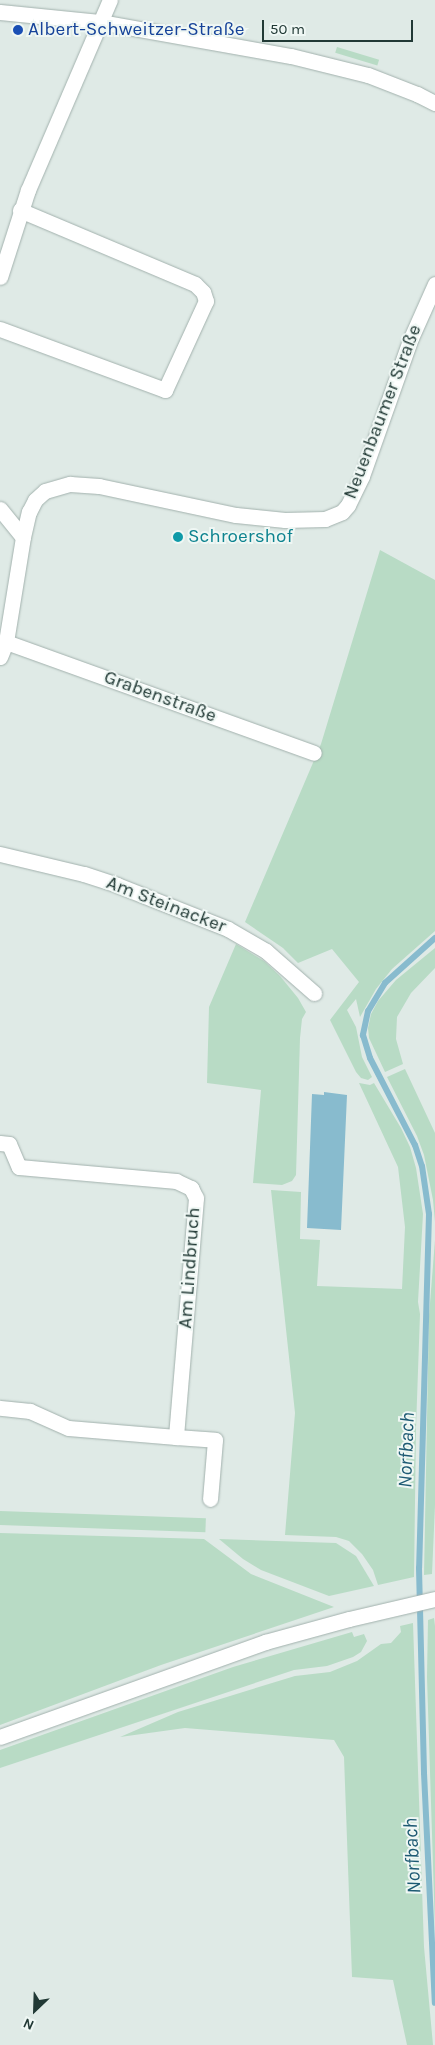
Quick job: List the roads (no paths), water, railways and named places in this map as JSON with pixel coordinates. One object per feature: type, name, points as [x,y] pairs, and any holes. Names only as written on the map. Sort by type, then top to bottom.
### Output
[{"type":"street","points":[[0,277],[20,210],[110,0]]},
{"type":"street","points":[[0,12],[100,22],[314,61],[393,84],[435,103]]},
{"type":"street","points":[[0,329],[165,390],[205,304],[205,295],[195,284],[20,210]]},
{"type":"street","name":"Neuenbaumer Straße","points":[[0,657],[6,642],[23,537],[31,507],[38,496],[53,487],[70,484],[128,491],[252,518],[310,521],[338,515],[348,505],[362,476],[411,338],[435,284]]},
{"type":"street","points":[[0,509],[23,537]]},
{"type":"street","name":"Grabenstraße","points":[[6,642],[314,753]]},
{"type":"street","name":"Am Steinacker","points":[[0,854],[84,874],[228,929],[266,951],[314,993]]},
{"type":"street","name":"Am Lindbruch","points":[[0,1143],[9,1144],[19,1167],[176,1181],[188,1185],[193,1191],[196,1201],[176,1437]]},
{"type":"street","points":[[0,1408],[30,1411],[68,1428],[215,1440],[210,1499]]},
{"type":"street","points":[[0,1737],[265,1642],[349,1619],[435,1599]]},
{"type":"water","points":[[324,1092],[347,1095],[341,1230],[307,1228],[312,1094],[324,1095]]},
{"type":"waterway","name":"Norfbach","points":[[435,938],[385,983],[368,1011],[363,1035],[370,1058],[415,1145],[422,1166],[429,1214],[419,1568],[424,1773],[435,2003]]},
{"type":"place","name":"Albert-Schweitzer-Straße","points":[[18,30]]},
{"type":"place","name":"Schroershof","points":[[178,537]]}]
